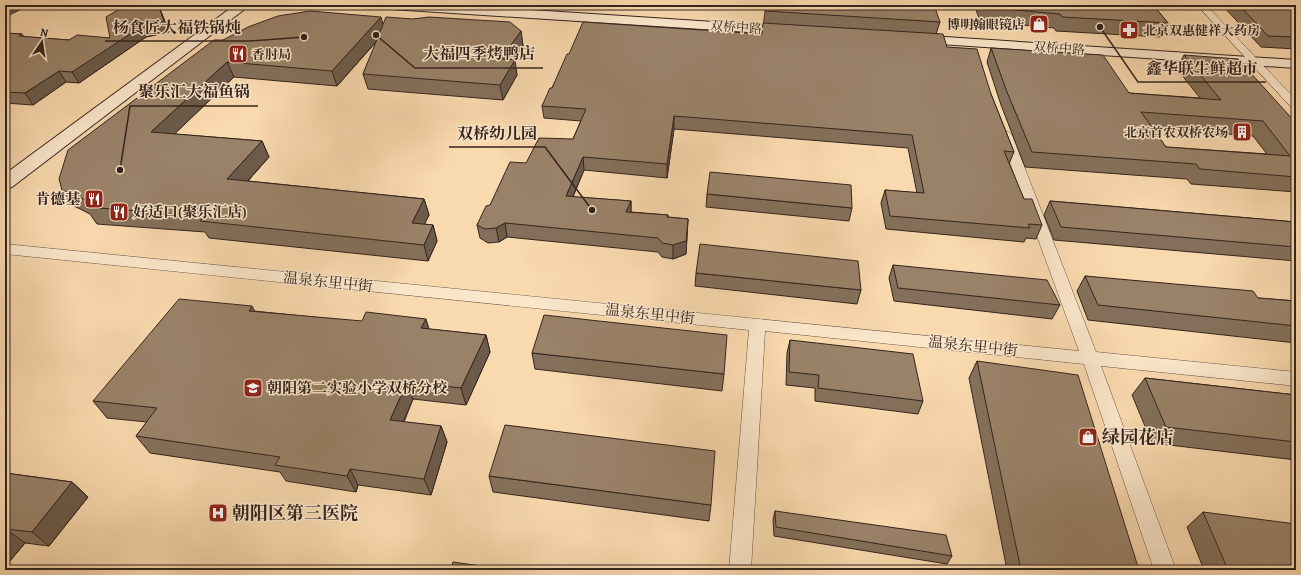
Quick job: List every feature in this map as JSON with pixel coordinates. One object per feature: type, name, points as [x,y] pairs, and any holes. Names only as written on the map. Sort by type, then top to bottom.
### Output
[{"type":"street","points":[[5,183],[243,5]]},
{"type":"street","name":"双桥中路","points":[[391,5],[807,32]]},
{"type":"street","points":[[1201,5],[1296,106]]},
{"type":"street","name":"双桥中路","points":[[902,38],[976,50],[1296,64]]},
{"type":"street","points":[[1001,124],[1089,358],[1166,570]]},
{"type":"street","name":"温泉东里中街","points":[[5,249],[1296,379]]},
{"type":"street","points":[[740,570],[757,325]]},
{"type":"building","points":[[126,5],[158,5],[164,21],[141,27],[72,72],[59,71],[25,93],[5,92],[5,33],[22,34],[19,36],[69,40],[77,35],[110,38],[106,17]]},
{"type":"building","points":[[766,5],[934,5],[940,22],[765,11]]},
{"type":"building","points":[[984,5],[1153,5],[1168,23],[1062,17],[1060,14],[1004,9],[1005,10],[986,9]]},
{"type":"building","points":[[1239,5],[1296,5],[1296,37],[1268,36]]},
{"type":"building","points":[[310,11],[381,17],[332,71],[227,62],[151,132],[262,141],[227,179],[424,199],[412,223],[433,225],[424,245],[200,221],[205,216],[86,207],[91,202],[62,190],[59,179],[68,150],[214,40],[223,40],[248,27],[278,16]]},
{"type":"building","points":[[386,17],[413,19],[429,17],[510,22],[521,31],[501,59],[515,60],[500,85],[363,74]]},
{"type":"building","points":[[583,22],[762,34],[763,23],[943,34],[947,47],[977,49],[991,94],[1014,152],[1004,151],[1024,199],[1032,199],[1042,225],[1028,224],[1030,228],[890,216],[885,190],[924,193],[912,135],[674,116],[667,164],[583,157],[566,196],[631,201],[626,212],[668,215],[667,217],[688,219],[686,241],[673,245],[662,243],[658,238],[505,223],[496,228],[485,229],[477,225],[486,206],[490,205],[510,162],[526,163],[539,138],[573,139],[586,109],[542,106],[550,88],[552,88],[567,54],[569,54]]},
{"type":"building","points":[[991,48],[1103,55],[1129,93],[1221,100],[1184,55],[1238,59],[1296,123],[1296,177],[1200,169],[1196,164],[1032,152],[1007,92]],"holes":[[[1141,112],[1263,121],[1290,156],[1166,147]]]},
{"type":"building","points":[[710,172],[851,185],[852,208],[707,194]]},
{"type":"building","points":[[1050,201],[1296,222],[1296,247],[1061,227]]},
{"type":"building","points":[[700,244],[858,261],[861,290],[696,273]]},
{"type":"building","points":[[893,265],[1047,280],[1060,305],[898,288]]},
{"type":"building","points":[[1085,276],[1253,291],[1258,298],[1296,301],[1296,326],[1098,305]]},
{"type":"building","points":[[179,299],[252,306],[249,311],[362,321],[366,312],[426,319],[421,328],[486,335],[461,388],[407,382],[390,420],[441,426],[424,479],[350,469],[347,476],[275,465],[280,457],[136,436],[157,408],[93,401]]},
{"type":"building","points":[[544,315],[727,335],[724,374],[532,353]]},
{"type":"building","points":[[790,340],[913,354],[923,401],[818,388],[819,375],[789,372]]},
{"type":"building","points":[[977,361],[1078,375],[1139,570],[1021,570]]},
{"type":"building","points":[[1145,378],[1296,395],[1296,442],[1166,427]]},
{"type":"building","points":[[505,425],[715,451],[711,505],[489,476]]},
{"type":"building","points":[[5,473],[72,482],[32,532],[5,530]]},
{"type":"building","points":[[775,511],[946,535],[952,556],[776,527]]},
{"type":"building","points":[[1203,512],[1296,524],[1296,570],[1228,570]]},
{"type":"building","points":[[453,562],[509,570],[450,570]]},
{"type":"place","name":"博明翰眼镜店","points":[[1039,24]]},
{"type":"place","name":"鑫华联生鲜超市","points":[[1100,27]]},
{"type":"place","name":"北京双惠健祥大药房","points":[[1129,30]]},
{"type":"place","name":"大福四季烤鸭店","points":[[376,35]]},
{"type":"place","name":"杨食匠大福铁锅炖","points":[[304,37]]},
{"type":"place","name":"香肘局","points":[[238,54]]},
{"type":"place","name":"北京首农双桥农场","points":[[1242,132]]},
{"type":"place","name":"聚乐汇大福鱼锅","points":[[120,170]]},
{"type":"place","name":"肯德基","points":[[94,199]]},
{"type":"place","name":"双桥幼儿园","points":[[592,210]]},
{"type":"place","name":"好适口(聚乐汇店)","points":[[119,212]]},
{"type":"place","name":"朝阳第二实验小学双桥分校","points":[[253,388]]},
{"type":"place","name":"绿园花店","points":[[1088,437]]},
{"type":"place","name":"朝阳区第三医院","points":[[218,513]]}]
